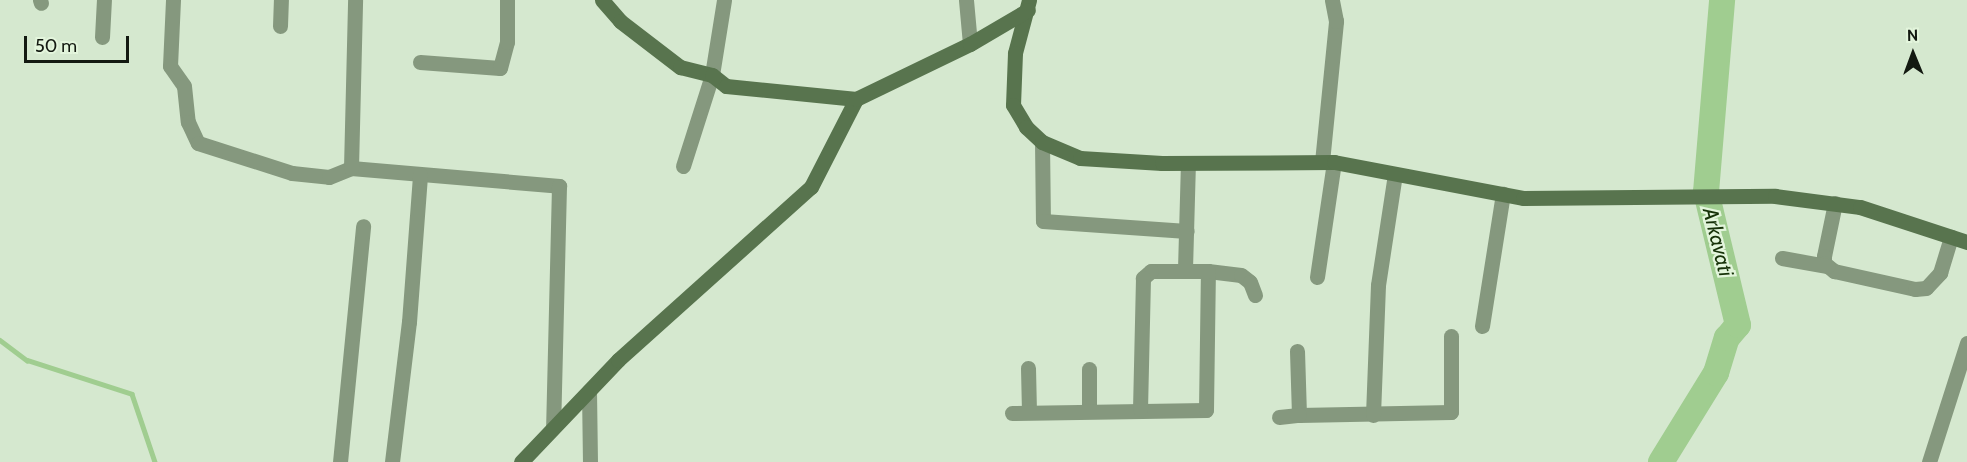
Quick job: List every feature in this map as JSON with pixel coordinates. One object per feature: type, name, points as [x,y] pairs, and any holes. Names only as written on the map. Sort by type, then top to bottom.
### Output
[{"type":"street","points":[[102,37],[104,0]]},
{"type":"street","points":[[173,0],[171,66],[184,86],[188,122],[198,143],[292,173],[329,177],[351,168],[559,186],[553,428]]},
{"type":"street","points":[[280,26],[281,0]]},
{"type":"street","points":[[351,168],[355,0]]},
{"type":"street","points":[[420,62],[500,68],[507,42],[507,0]]},
{"type":"street","points":[[602,0],[620,21],[680,67],[712,75],[726,86],[856,99],[970,44],[1029,5]]},
{"type":"street","points":[[683,166],[712,75],[724,0]]},
{"type":"street","points":[[966,0],[970,44]]},
{"type":"street","points":[[1317,277],[1328,162],[1336,21],[1332,0]]},
{"type":"street","points":[[1029,5],[1015,53],[1012,105],[1026,127],[1042,142],[1080,158],[1188,163],[1328,162],[1523,198],[1735,196],[1834,203],[1860,207],[1967,242]]},
{"type":"street","points":[[521,462],[618,360],[811,187],[856,99]]},
{"type":"street","points":[[1042,142],[1043,221],[1187,231]]},
{"type":"street","points":[[1185,270],[1188,163]]},
{"type":"street","points":[[392,462],[409,322],[420,174]]},
{"type":"street","points":[[1372,415],[1378,285],[1395,174]]},
{"type":"street","points":[[1482,326],[1503,194]]},
{"type":"street","points":[[1827,266],[1824,256],[1834,203]]},
{"type":"street","points":[[340,462],[363,226]]},
{"type":"street","points":[[1782,258],[1827,266],[1834,271],[1916,289],[1926,288],[1940,273],[1952,237]]},
{"type":"street","points":[[1140,409],[1143,278],[1151,272],[1185,270],[1240,275],[1250,282],[1255,296]]},
{"type":"street","points":[[1012,412],[1206,410],[1208,271]]},
{"type":"street","points":[[1279,417],[1451,412],[1451,336]]},
{"type":"street","points":[[1929,462],[1967,343]]},
{"type":"street","points":[[1296,351],[1299,416]]},
{"type":"street","points":[[1028,368],[1029,412]]},
{"type":"street","points":[[1089,369],[1089,411]]},
{"type":"street","points":[[589,391],[590,462]]},
{"type":"waterway","name":"Arkavati","points":[[1661,462],[1716,373],[1727,338],[1738,325],[1706,192],[1722,0]]},
{"type":"waterway","points":[[0,340],[27,360],[132,394],[155,462]]}]
